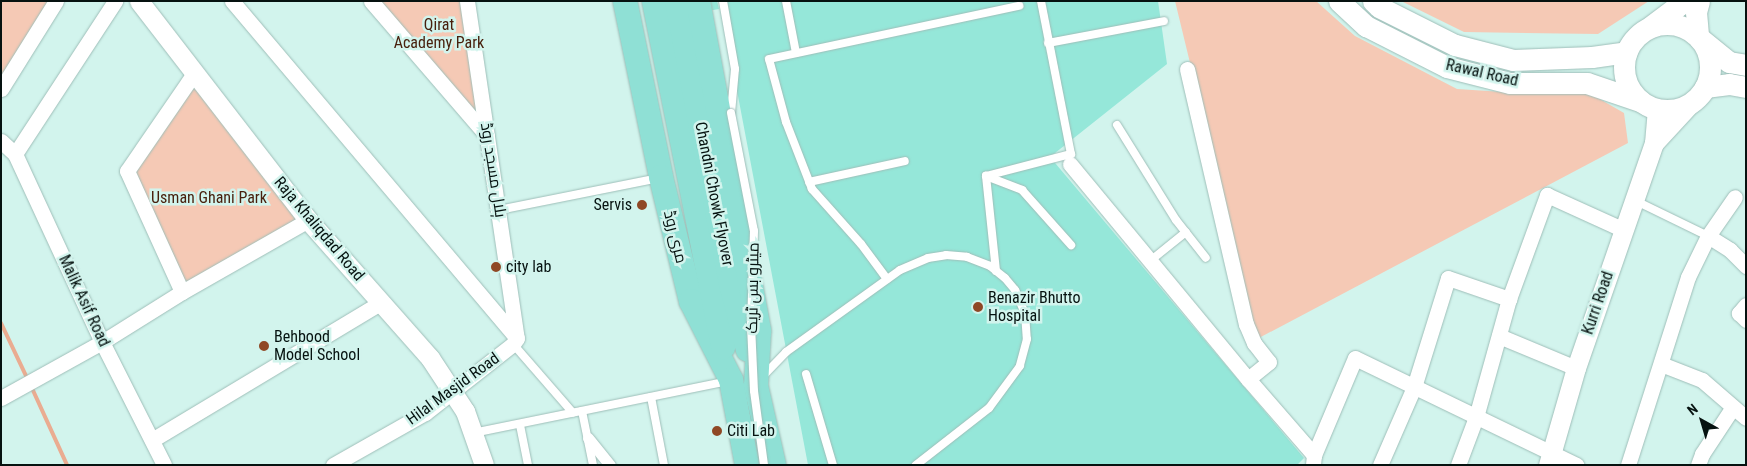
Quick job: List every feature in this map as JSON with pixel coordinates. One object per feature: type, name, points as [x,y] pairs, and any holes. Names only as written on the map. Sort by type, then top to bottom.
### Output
[{"type":"main road","name":"مری روڈ","points":[[625,1],[661,177],[691,302],[731,380],[748,465]]},
{"type":"main road","name":"Chandni Chowk Flyover","points":[[654,1],[682,83],[756,386]]},
{"type":"main road","name":"Chandni Chowk Flyover","points":[[677,1],[682,83],[731,380]]},
{"type":"main road","points":[[698,1],[759,330],[756,386],[774,465]]},
{"type":"main road","name":"Rawal Road","points":[[1339,1],[1366,26],[1447,67],[1510,83],[1587,83],[1648,105]]},
{"type":"main road","name":"Rawal Road","points":[[1373,1],[1379,7],[1455,45],[1513,60],[1592,57],[1627,52]]},
{"type":"main road","points":[[1680,1],[1678,6],[1639,35],[1627,52],[1625,74],[1627,84],[1648,105],[1671,110],[1691,103],[1705,87],[1709,77],[1710,61],[1705,46],[1698,37],[1696,12],[1699,1]]},
{"type":"main road","points":[[1639,35],[1648,29],[1669,24],[1690,31],[1729,62],[1746,65]]},
{"type":"main road","points":[[1705,87],[1729,84],[1746,86]]},
{"type":"street","points":[[1,89],[56,1]]},
{"type":"street","points":[[15,154],[116,1]]},
{"type":"street","name":"Raja Khaliqdad Road","points":[[139,1],[308,220],[430,358],[465,411],[484,465]]},
{"type":"street","points":[[232,1],[515,341]]},
{"type":"street","points":[[371,1],[487,136]]},
{"type":"street","name":"ہلال مسجد روڈ","points":[[467,1],[499,210],[515,341]]},
{"type":"street","points":[[1187,70],[1246,324],[1254,343],[1269,362],[1248,379]]},
{"type":"street","points":[[182,292],[127,171],[195,72]]},
{"type":"street","points":[[1654,143],[1691,103]]},
{"type":"street","points":[[1648,105],[1654,143]]},
{"type":"street","name":"Malik Asif Road","points":[[1,141],[15,154],[102,342],[164,465]]},
{"type":"street","name":"Kurri Road","points":[[1550,459],[1576,368],[1622,229],[1654,143]]},
{"type":"street","points":[[1070,164],[1313,460],[1355,358],[1476,417],[1550,459],[1576,465]]},
{"type":"street","points":[[1458,465],[1476,417],[1509,300],[1547,195],[1622,229]]},
{"type":"street","points":[[1628,465],[1688,277],[1708,236],[1735,197]]},
{"type":"street","points":[[1,398],[102,342],[182,292],[308,220]]},
{"type":"street","points":[[1708,236],[1730,250],[1746,266]]},
{"type":"street","points":[[1380,465],[1414,387],[1448,278],[1509,300]]},
{"type":"street","points":[[152,440],[380,303]]},
{"type":"street","points":[[1746,305],[1739,313],[1746,320]]},
{"type":"street","points":[[1499,336],[1576,368]]},
{"type":"street","name":"Hilal Masjid Road","points":[[333,465],[425,413],[454,392],[515,341]]},
{"type":"street","points":[[1661,364],[1702,380],[1746,418]]},
{"type":"street","points":[[1698,465],[1702,454],[1733,407]]},
{"type":"street","points":[[588,438],[610,465]]},
{"type":"lane","name":"میٹرو بس ٹریک","points":[[703,1],[714,68],[731,113],[754,231],[751,325],[754,391],[764,465]]},
{"type":"lane","name":"میٹرو بس ٹریک","points":[[723,1],[735,69],[731,113]]},
{"type":"lane","points":[[786,1],[796,53]]},
{"type":"lane","points":[[986,176],[1071,154],[1040,1]]},
{"type":"lane","points":[[887,279],[861,244],[812,189],[786,122],[769,59],[1019,6]]},
{"type":"lane","points":[[1048,42],[1164,21]]},
{"type":"lane","points":[[1117,125],[1186,232],[1206,258]]},
{"type":"lane","points":[[809,182],[905,161]]},
{"type":"lane","points":[[986,176],[1022,190],[1071,245]]},
{"type":"lane","points":[[986,176],[996,271]]},
{"type":"lane","points":[[499,210],[661,177]]},
{"type":"lane","points":[[1634,200],[1708,236]]},
{"type":"lane","points":[[1150,261],[1186,232]]},
{"type":"lane","points":[[756,386],[769,367],[786,352],[887,279],[912,264],[928,258],[946,255],[967,257],[996,271],[1015,290],[1025,313],[1027,340],[1020,366],[989,408],[916,465]]},
{"type":"lane","points":[[515,341],[573,413]]},
{"type":"lane","points":[[806,374],[833,465]]},
{"type":"lane","points":[[473,433],[731,380]]},
{"type":"lane","points":[[651,397],[664,465]]},
{"type":"lane","points":[[582,411],[594,465]]},
{"type":"lane","points":[[520,424],[528,465]]},
{"type":"green space","points":[[1,1],[56,1],[1,89]]},
{"type":"green space","name":"Qirat Academy Park","points":[[369,1],[466,1],[487,136]]},
{"type":"green space","points":[[1175,1],[1316,1],[1355,36],[1457,89],[1519,93],[1584,90],[1624,113],[1628,143],[1257,339]]},
{"type":"green space","points":[[1401,1],[1649,1],[1598,34],[1464,32]]},
{"type":"green space","name":"Usman Ghani Park","points":[[195,72],[303,220],[182,292],[127,171]]},
{"type":"building","points":[[706,1],[717,1],[719,9],[708,11]]},
{"type":"building","name":"Benazir Bhutto Hospital","points":[[720,1],[1158,1],[1167,64],[1050,157],[1304,458],[1297,465],[808,465]]},
{"type":"waterway","points":[[1,323],[28,380]]},
{"type":"waterway","points":[[31,386],[67,465]]},
{"type":"place","name":"Servis","points":[[642,205]]},
{"type":"place","name":"city lab","points":[[496,267]]},
{"type":"place","name":"Benazir Bhutto Hospital","points":[[978,307]]},
{"type":"place","name":"Behbood Model School","points":[[264,346]]},
{"type":"place","name":"Citi Lab","points":[[717,431]]}]
